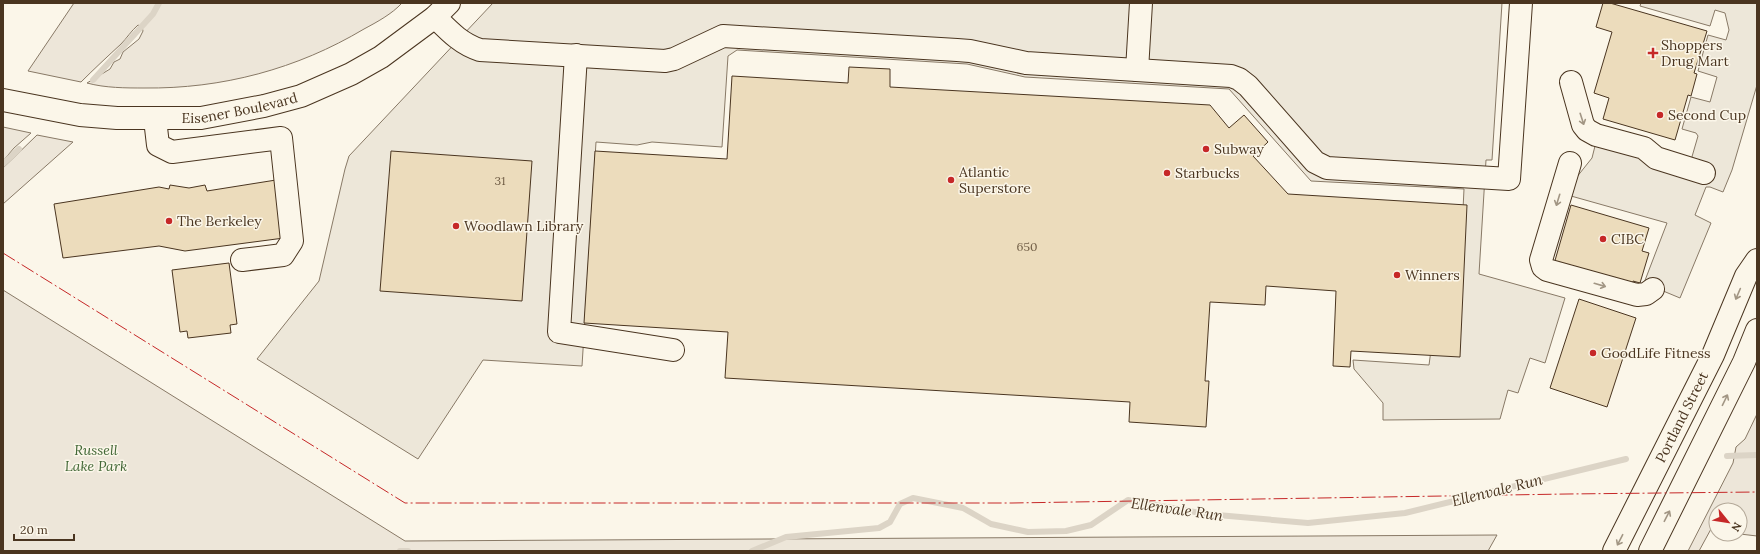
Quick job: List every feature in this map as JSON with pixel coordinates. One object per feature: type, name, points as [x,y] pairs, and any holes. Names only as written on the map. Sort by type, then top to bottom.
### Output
[{"type":"main road","points":[[1137,70],[1141,3]]},
{"type":"main road","points":[[442,10],[453,35],[467,46],[480,50],[665,61],[674,59],[723,36],[970,51],[1026,63],[1221,75],[1239,79],[1248,86],[1315,162],[1327,168],[1509,179],[1521,3]]},
{"type":"main road","name":"Eisener Boulevard","points":[[3,100],[80,115],[155,119],[202,118],[264,106],[301,96],[351,74],[381,57],[442,10]]},
{"type":"main road","points":[[576,56],[559,332],[673,350]]},
{"type":"main road","points":[[1571,82],[1583,125],[1587,130],[1596,135],[1644,148],[1656,158],[1704,173]]},
{"type":"main road","points":[[264,106],[269,140]]},
{"type":"main road","points":[[155,119],[158,145],[172,152],[281,138],[292,241],[283,255],[242,260]]},
{"type":"main road","points":[[1570,163],[1541,260],[1543,267],[1547,270],[1637,296],[1646,294],[1653,289]]},
{"type":"main road","name":"Portland Street","points":[[1614,551],[1713,354],[1746,276],[1757,260]]},
{"type":"main road","points":[[1650,551],[1740,369],[1757,330]]},
{"type":"green space","points":[[74,3],[402,3],[394,11],[374,24],[339,43],[286,66],[258,74],[202,85],[123,88],[87,83],[110,69],[114,62],[120,59],[123,52],[139,39],[143,31],[142,27],[138,25],[121,44],[81,82],[28,71]]},
{"type":"green space","points":[[3,127],[31,133],[14,148],[3,161]]},
{"type":"green space","points":[[37,135],[73,142],[3,204],[3,168]]},
{"type":"green space","name":"Russell Lake Park","points":[[3,290],[405,541],[1497,535],[1488,551],[3,551]]},
{"type":"green space","points":[[1757,414],[1757,536],[1748,535],[1748,502],[1713,502],[1733,463],[1736,447],[1745,439]]},
{"type":"green space","points":[[1708,512],[1708,534],[1699,551],[1688,551]]},
{"type":"shaded area","points":[[493,3],[1502,3],[1492,160],[1486,160],[1479,274],[1565,298],[1545,363],[1530,358],[1518,393],[1508,390],[1500,419],[1383,420],[1383,403],[1354,369],[1353,360],[1429,365],[1431,350],[1456,352],[1464,189],[1311,181],[1229,89],[1025,77],[967,64],[737,50],[728,56],[722,147],[652,142],[637,145],[596,142],[582,366],[483,360],[418,459],[257,359],[319,281],[349,156]]},
{"type":"shaded area","points":[[1641,3],[1757,3],[1757,85],[1732,170],[1723,192],[1706,187],[1695,215],[1711,223],[1680,298],[1644,283],[1667,223],[1571,196],[1576,178],[1592,158],[1596,142],[1689,167],[1698,136],[1696,133],[1682,129],[1691,97],[1710,102],[1717,77],[1698,71],[1708,35],[1726,40],[1729,30],[1725,13],[1715,10],[1710,26],[1640,6]]},
{"type":"building","name":"Shoppers Drug Mart","points":[[1603,3],[1610,3],[1707,31],[1694,73],[1697,74],[1691,96],[1688,95],[1675,140],[1603,119],[1609,98],[1594,93],[1612,32],[1596,27]]},
{"type":"building","points":[[849,67],[890,69],[890,87],[1210,105],[1229,128],[1244,115],[1268,142],[1253,156],[1288,194],[1467,205],[1460,357],[1351,351],[1350,367],[1333,366],[1336,291],[1266,286],[1265,305],[1210,302],[1205,381],[1209,381],[1206,427],[1129,422],[1130,402],[725,378],[728,332],[584,323],[595,151],[727,159],[732,76],[848,83]]},
{"type":"building","name":"Woodlawn Library","points":[[391,151],[532,161],[522,301],[380,291]]},
{"type":"building","name":"The Berkeley","points":[[276,180],[284,238],[185,251],[159,246],[63,258],[54,204],[159,187],[169,189],[170,185],[189,188],[205,185],[207,191]]},
{"type":"building","name":"CIBC","points":[[1571,205],[1649,228],[1642,251],[1649,253],[1640,283],[1633,281],[1632,287],[1554,264]]},
{"type":"building","points":[[229,263],[237,324],[230,325],[231,333],[188,338],[187,331],[180,332],[172,270]]},
{"type":"building","points":[[1579,299],[1636,318],[1607,407],[1550,388]]},
{"type":"waterway","points":[[93,80],[153,14],[159,3]]},
{"type":"waterway","points":[[3,164],[19,149]]},
{"type":"waterway","name":"Ellenvale Run","points":[[1727,456],[1757,455]]},
{"type":"waterway","name":"Ellenvale Run","points":[[752,551],[786,537],[879,528],[890,522],[900,504],[913,498],[963,508],[991,524],[1028,532],[1066,531],[1091,525],[1128,500],[1206,514],[1308,523],[1405,513],[1626,459]]},
{"type":"waterway","name":"Ellenvale Run","points":[[400,551],[408,551]]},
{"type":"power","points":[[3,253],[405,503],[1012,503],[1757,492]]},
{"type":"place","name":"Shoppers Drug Mart","points":[[1653,53]]},
{"type":"place","name":"Second Cup","points":[[1660,115]]},
{"type":"place","name":"Subway","points":[[1206,149]]},
{"type":"place","name":"Starbucks","points":[[1167,173]]},
{"type":"place","name":"Atlantic Superstore","points":[[951,180]]},
{"type":"place","name":"The Berkeley","points":[[169,221]]},
{"type":"place","name":"Woodlawn Library","points":[[456,226]]},
{"type":"place","name":"CIBC","points":[[1603,239]]},
{"type":"place","name":"Winners","points":[[1397,275]]},
{"type":"place","name":"GoodLife Fitness","points":[[1593,353]]}]
